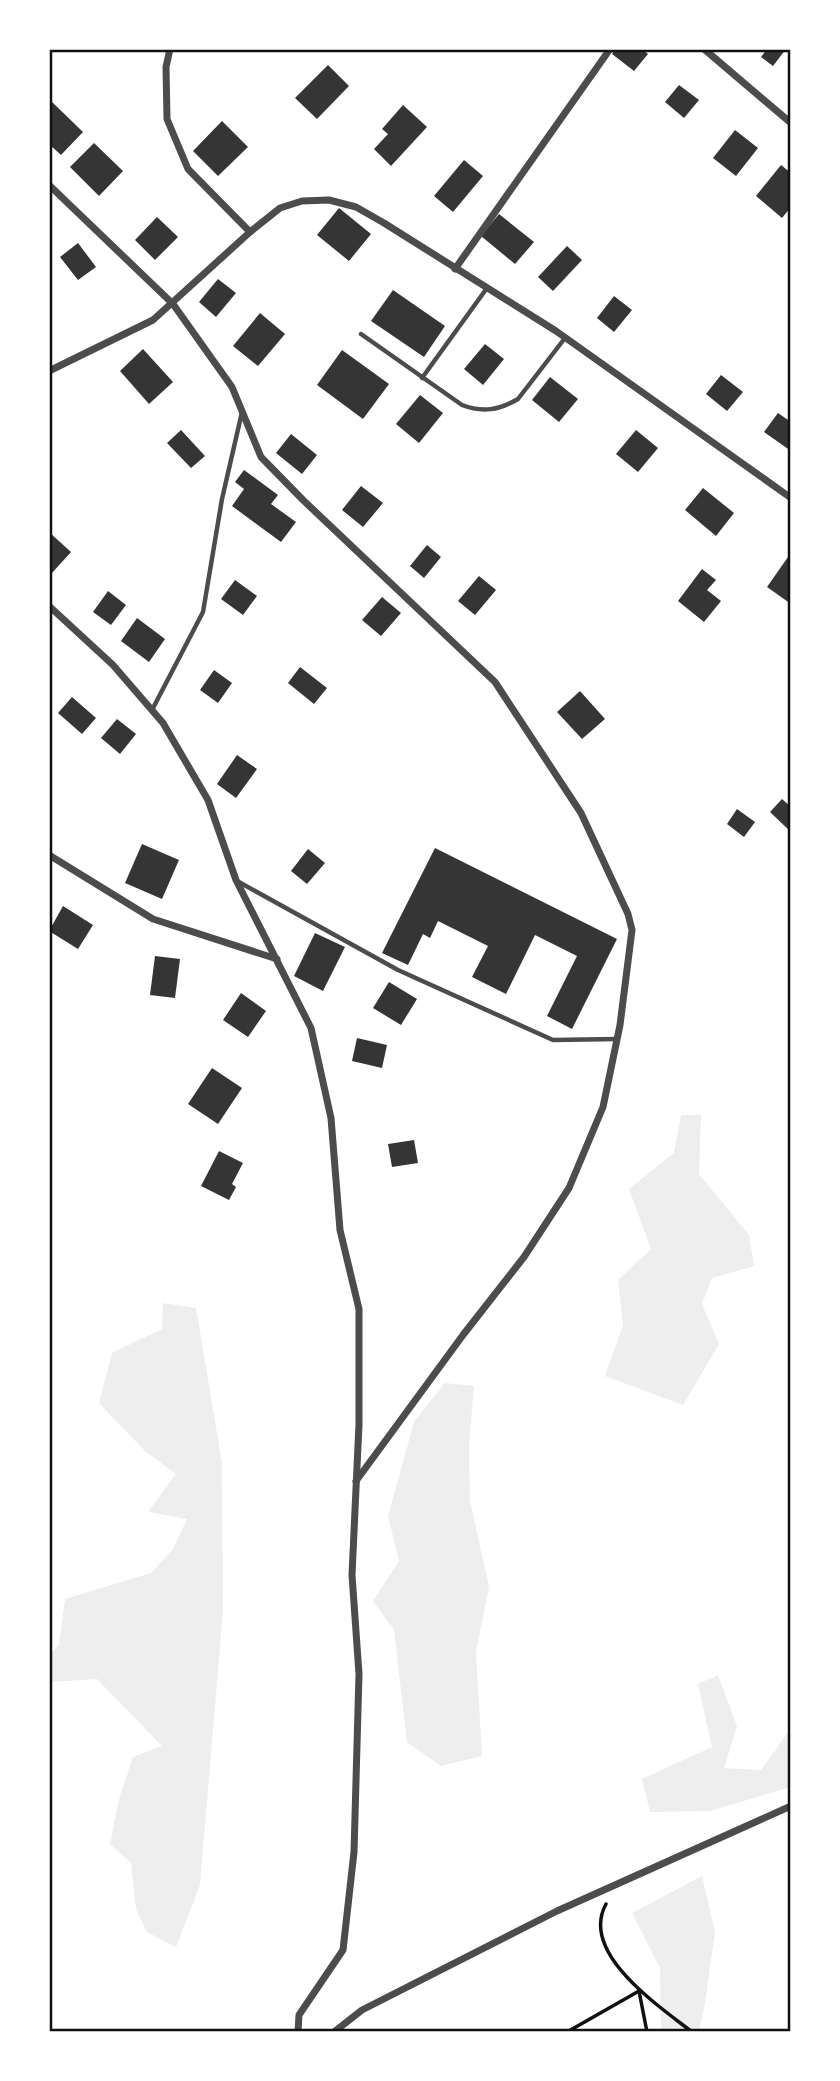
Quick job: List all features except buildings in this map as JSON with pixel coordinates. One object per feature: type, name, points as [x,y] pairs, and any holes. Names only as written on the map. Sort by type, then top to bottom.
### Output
[{"type":"street","points":[[170,49],[166,67],[167,119],[188,169],[250,232]]},
{"type":"street","points":[[455,269],[610,49]]},
{"type":"street","points":[[704,49],[791,123]]},
{"type":"street","points":[[49,185],[173,304],[232,387],[261,457],[495,682],[581,813],[628,914],[632,930],[617,1039],[603,1107],[569,1188],[524,1257],[356,1481]]},
{"type":"street","points":[[49,371],[153,320],[280,208],[302,201],[329,200],[356,207],[565,338],[791,498]]},
{"type":"street","points":[[49,606],[113,665],[163,723],[208,800],[236,880],[311,1028],[331,1118],[340,1230],[359,1309],[359,1424],[352,1574],[359,1674],[354,1852],[343,1950],[299,2015],[298,2032]]},
{"type":"street","points":[[49,855],[153,919],[277,958]]},
{"type":"street","points":[[334,2032],[362,2010],[557,1911],[791,1806]]},
{"type":"lane","points":[[422,378],[487,288]]},
{"type":"lane","points":[[361,334],[462,405],[476,410],[488,410],[518,399],[565,338]]},
{"type":"lane","points":[[152,710],[203,612],[222,499],[242,411]]},
{"type":"lane","points":[[236,880],[398,970],[553,1040],[617,1039]]},
{"type":"path","points":[[617,1884],[600,1915],[604,1948],[639,1991],[692,2032]]},
{"type":"path","points":[[567,2032],[639,1991]]},
{"type":"path","points":[[639,1991],[647,2032]]},
{"type":"shaded area","points":[[681,1115],[701,1115],[699,1174],[749,1235],[754,1266],[712,1278],[702,1304],[719,1344],[683,1405],[605,1376],[623,1325],[618,1280],[651,1249],[629,1189],[674,1153]]},
{"type":"shaded area","points":[[163,1303],[196,1308],[222,1463],[223,1611],[200,1885],[176,1947],[147,1932],[136,1909],[131,1863],[110,1844],[119,1799],[133,1757],[162,1746],[97,1679],[49,1682],[49,1655],[59,1645],[65,1599],[151,1573],[173,1549],[187,1519],[148,1512],[176,1474],[145,1451],[99,1403],[112,1353],[162,1329]]},
{"type":"shaded area","points":[[445,1383],[474,1386],[469,1445],[470,1501],[489,1587],[476,1652],[482,1756],[441,1766],[407,1742],[394,1630],[373,1601],[399,1561],[388,1516],[414,1422]]},
{"type":"shaded area","points":[[718,1675],[737,1726],[724,1768],[761,1770],[787,1734],[791,1734],[791,1787],[710,1811],[650,1812],[642,1779],[712,1747],[698,1684]]},
{"type":"shaded area","points":[[702,1876],[715,1932],[699,2032],[661,2032],[660,1968],[632,1913]]}]
